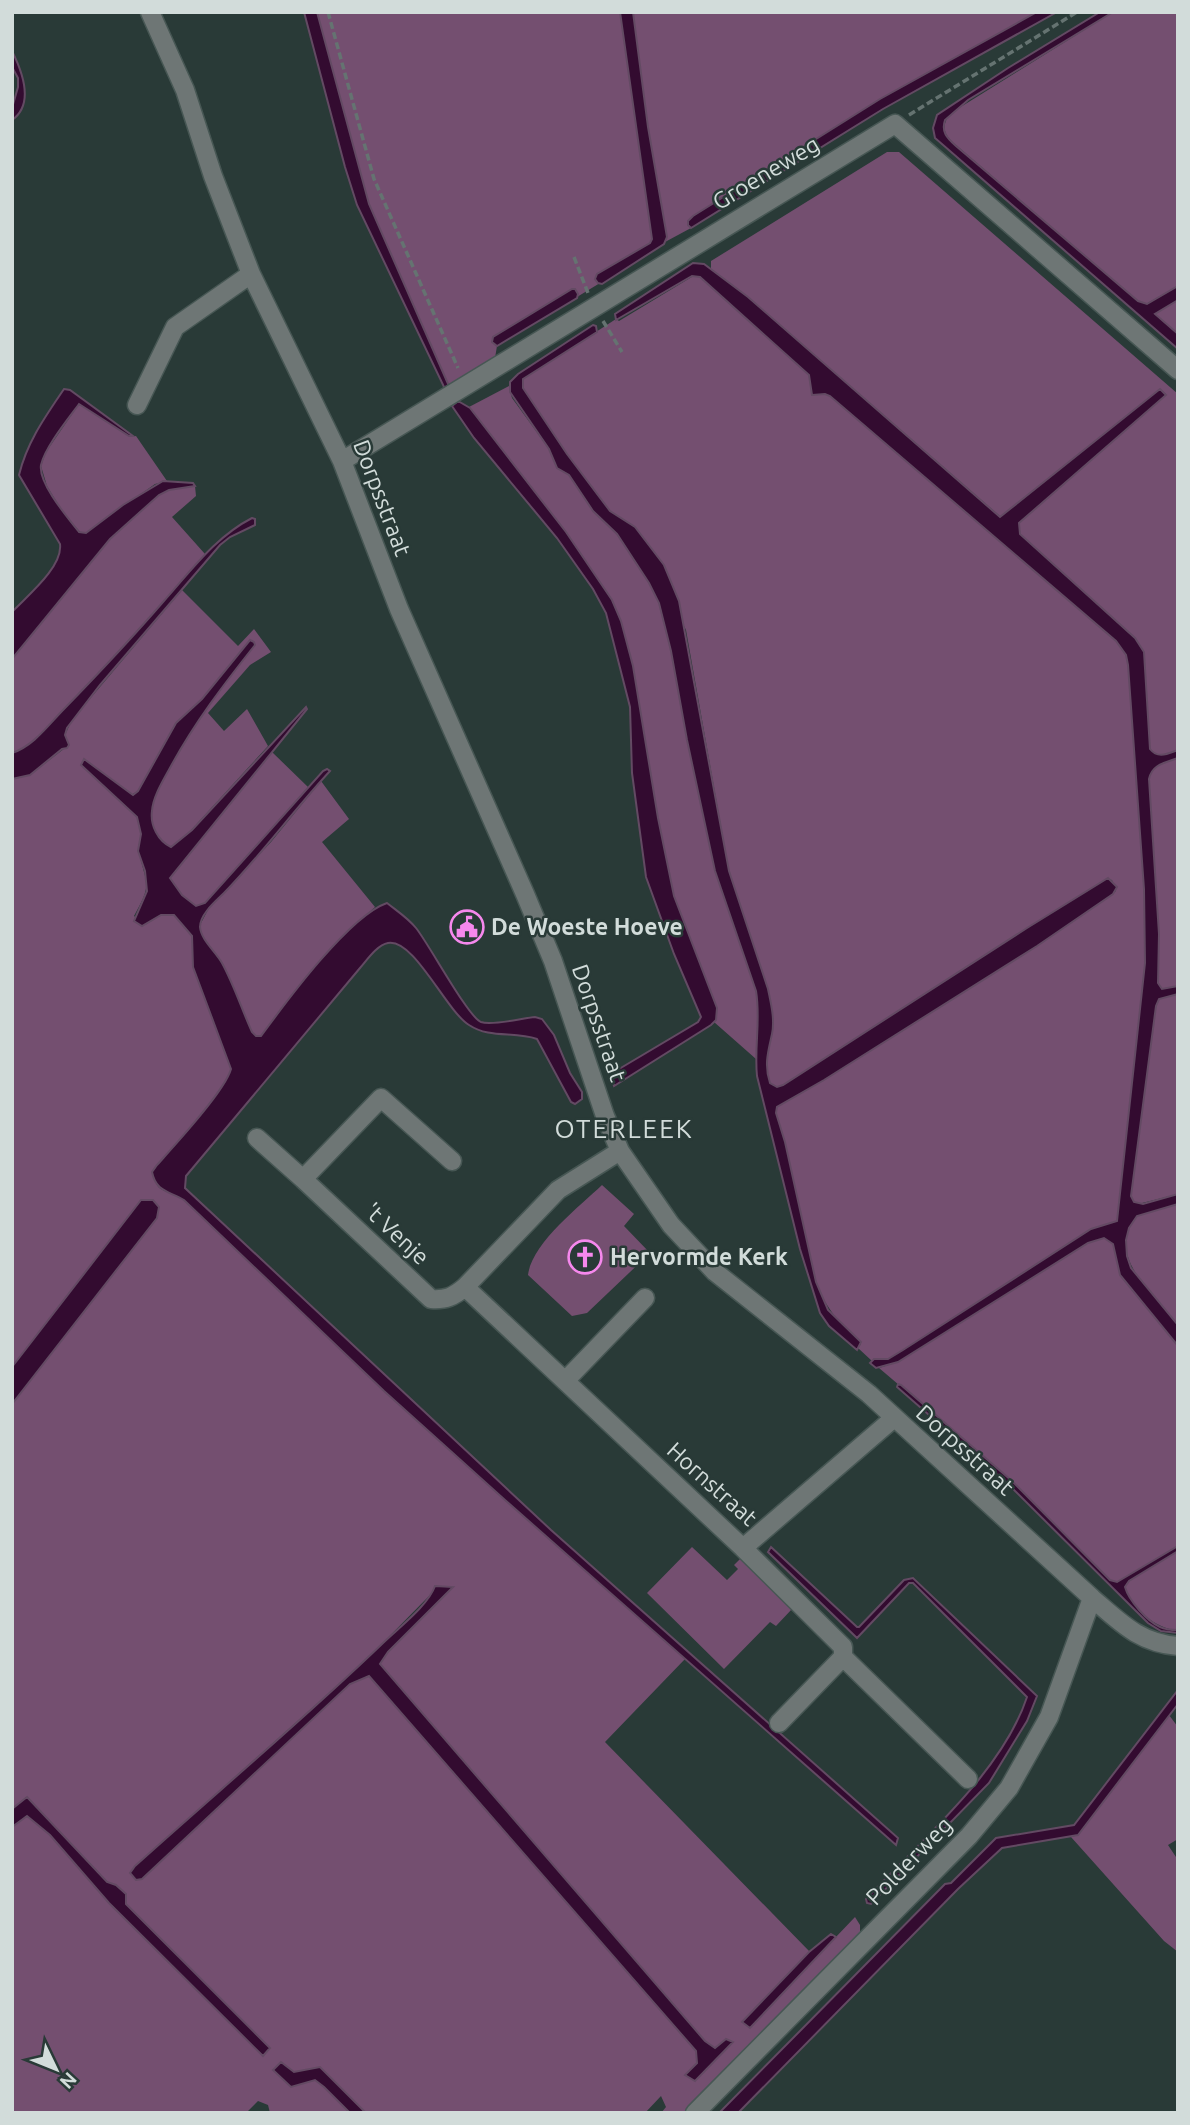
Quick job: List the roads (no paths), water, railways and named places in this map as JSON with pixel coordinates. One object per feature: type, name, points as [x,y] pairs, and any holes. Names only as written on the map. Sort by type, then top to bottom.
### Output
[{"type":"street","name":"Dorpsstraat","points":[[150,12],[185,90],[213,176],[251,274],[342,461],[398,609],[539,927],[605,1116],[620,1151],[671,1225],[715,1272],[850,1378],[1092,1598],[1137,1635],[1165,1645],[1178,1646]]},
{"type":"street","name":"Groeneweg","points":[[342,461],[895,124],[1178,370]]},
{"type":"street","points":[[137,405],[175,327],[251,274]]},
{"type":"street","points":[[303,1179],[381,1098],[452,1161]]},
{"type":"street","name":"'t Venje","points":[[257,1138],[431,1299],[453,1297],[558,1190],[620,1151]]},
{"type":"street","name":"Hornstraat","points":[[465,1287],[743,1548],[894,1418]]},
{"type":"street","points":[[565,1381],[645,1298]]},
{"type":"street","points":[[743,1548],[843,1647],[843,1657],[779,1723]]},
{"type":"street","name":"Polderweg","points":[[695,2113],[969,1836],[1009,1788],[1049,1717],[1092,1598]]},
{"type":"street","points":[[843,1657],[968,1779]]},
{"type":"place","name":"De Woeste Hoeve","points":[[467,927]]},
{"type":"place","name":"Hervormde Kerk","points":[[585,1257]]},
{"type":"district","name":"OTERLEEK","points":[[624,1129]]}]
